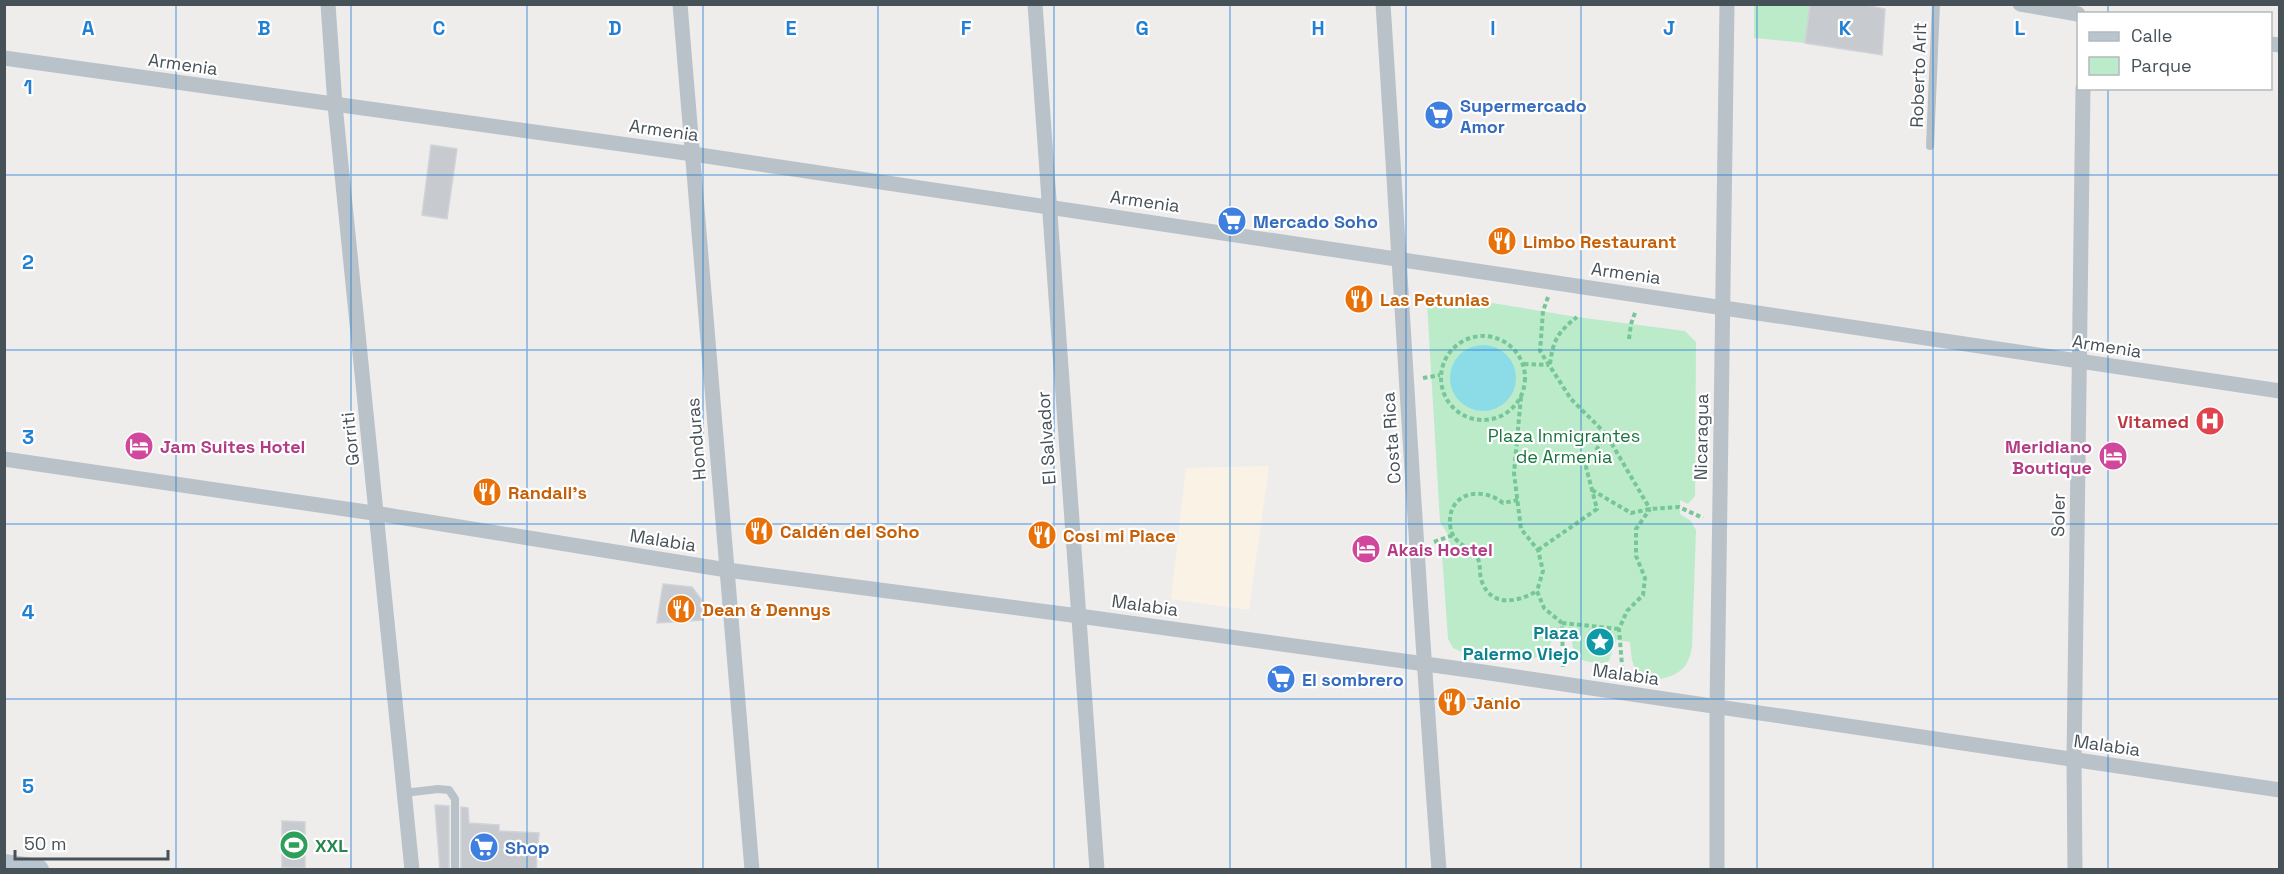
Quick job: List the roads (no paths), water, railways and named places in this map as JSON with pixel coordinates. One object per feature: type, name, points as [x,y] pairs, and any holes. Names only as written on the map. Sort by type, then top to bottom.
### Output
[{"type":"main road","points":[[4,865],[38,870]]},
{"type":"street","name":"Gorriti","points":[[328,4],[335,105],[412,870]]},
{"type":"street","name":"Honduras","points":[[680,4],[752,870]]},
{"type":"street","name":"El Salvador","points":[[1035,4],[1096,870]]},
{"type":"street","name":"Costa Rica","points":[[1383,4],[1424,665],[1440,870]]},
{"type":"street","name":"Nicaragua","points":[[1718,870],[1717,707],[1727,4]]},
{"type":"street","points":[[2020,4],[2077,14]]},
{"type":"street","name":"Armenia","points":[[4,58],[693,154],[2280,391]]},
{"type":"street","name":"Soler","points":[[2075,870],[2074,760],[2084,90]]},
{"type":"street","name":"Malabia","points":[[4,459],[377,514],[727,570],[1079,616],[2280,790]]},
{"type":"lane","name":"Roberto Arlt","points":[[1930,147],[1936,4]]},
{"type":"lane","points":[[404,793],[449,790],[455,799],[455,870]]},
{"type":"water","points":[[1483,345],[1496,347],[1511,360],[1516,378],[1514,391],[1501,406],[1483,411],[1470,409],[1455,396],[1450,378],[1452,365],[1465,350]]},
{"type":"place","name":"Supermercado Amor","points":[[1439,115]]},
{"type":"place","name":"Mercado Soho","points":[[1232,221]]},
{"type":"place","name":"Limbo Restaurant","points":[[1502,241]]},
{"type":"place","name":"Las Petunias","points":[[1359,299]]},
{"type":"place","name":"Vitamed","points":[[2210,421]]},
{"type":"place","name":"Jam Suites Hotel","points":[[139,446]]},
{"type":"place","name":"Meridiano Boutique","points":[[2113,456]]},
{"type":"place","name":"Randall's","points":[[487,492]]},
{"type":"place","name":"Caldén del Soho","points":[[759,531]]},
{"type":"place","name":"Cosi mi Piace","points":[[1042,535]]},
{"type":"place","name":"Akais Hostel","points":[[1366,549]]},
{"type":"place","name":"Dean & Dennys","points":[[681,609]]},
{"type":"place","name":"Plaza Palermo Viejo","points":[[1600,642]]},
{"type":"place","name":"El sombrero","points":[[1281,679]]},
{"type":"place","name":"Janio","points":[[1452,702]]},
{"type":"place","name":"XXL","points":[[294,845]]},
{"type":"place","name":"Shop","points":[[484,847]]},
{"type":"park label","name":"Plaza Inmigrantes de Armenia","points":[[1564,445]]}]
